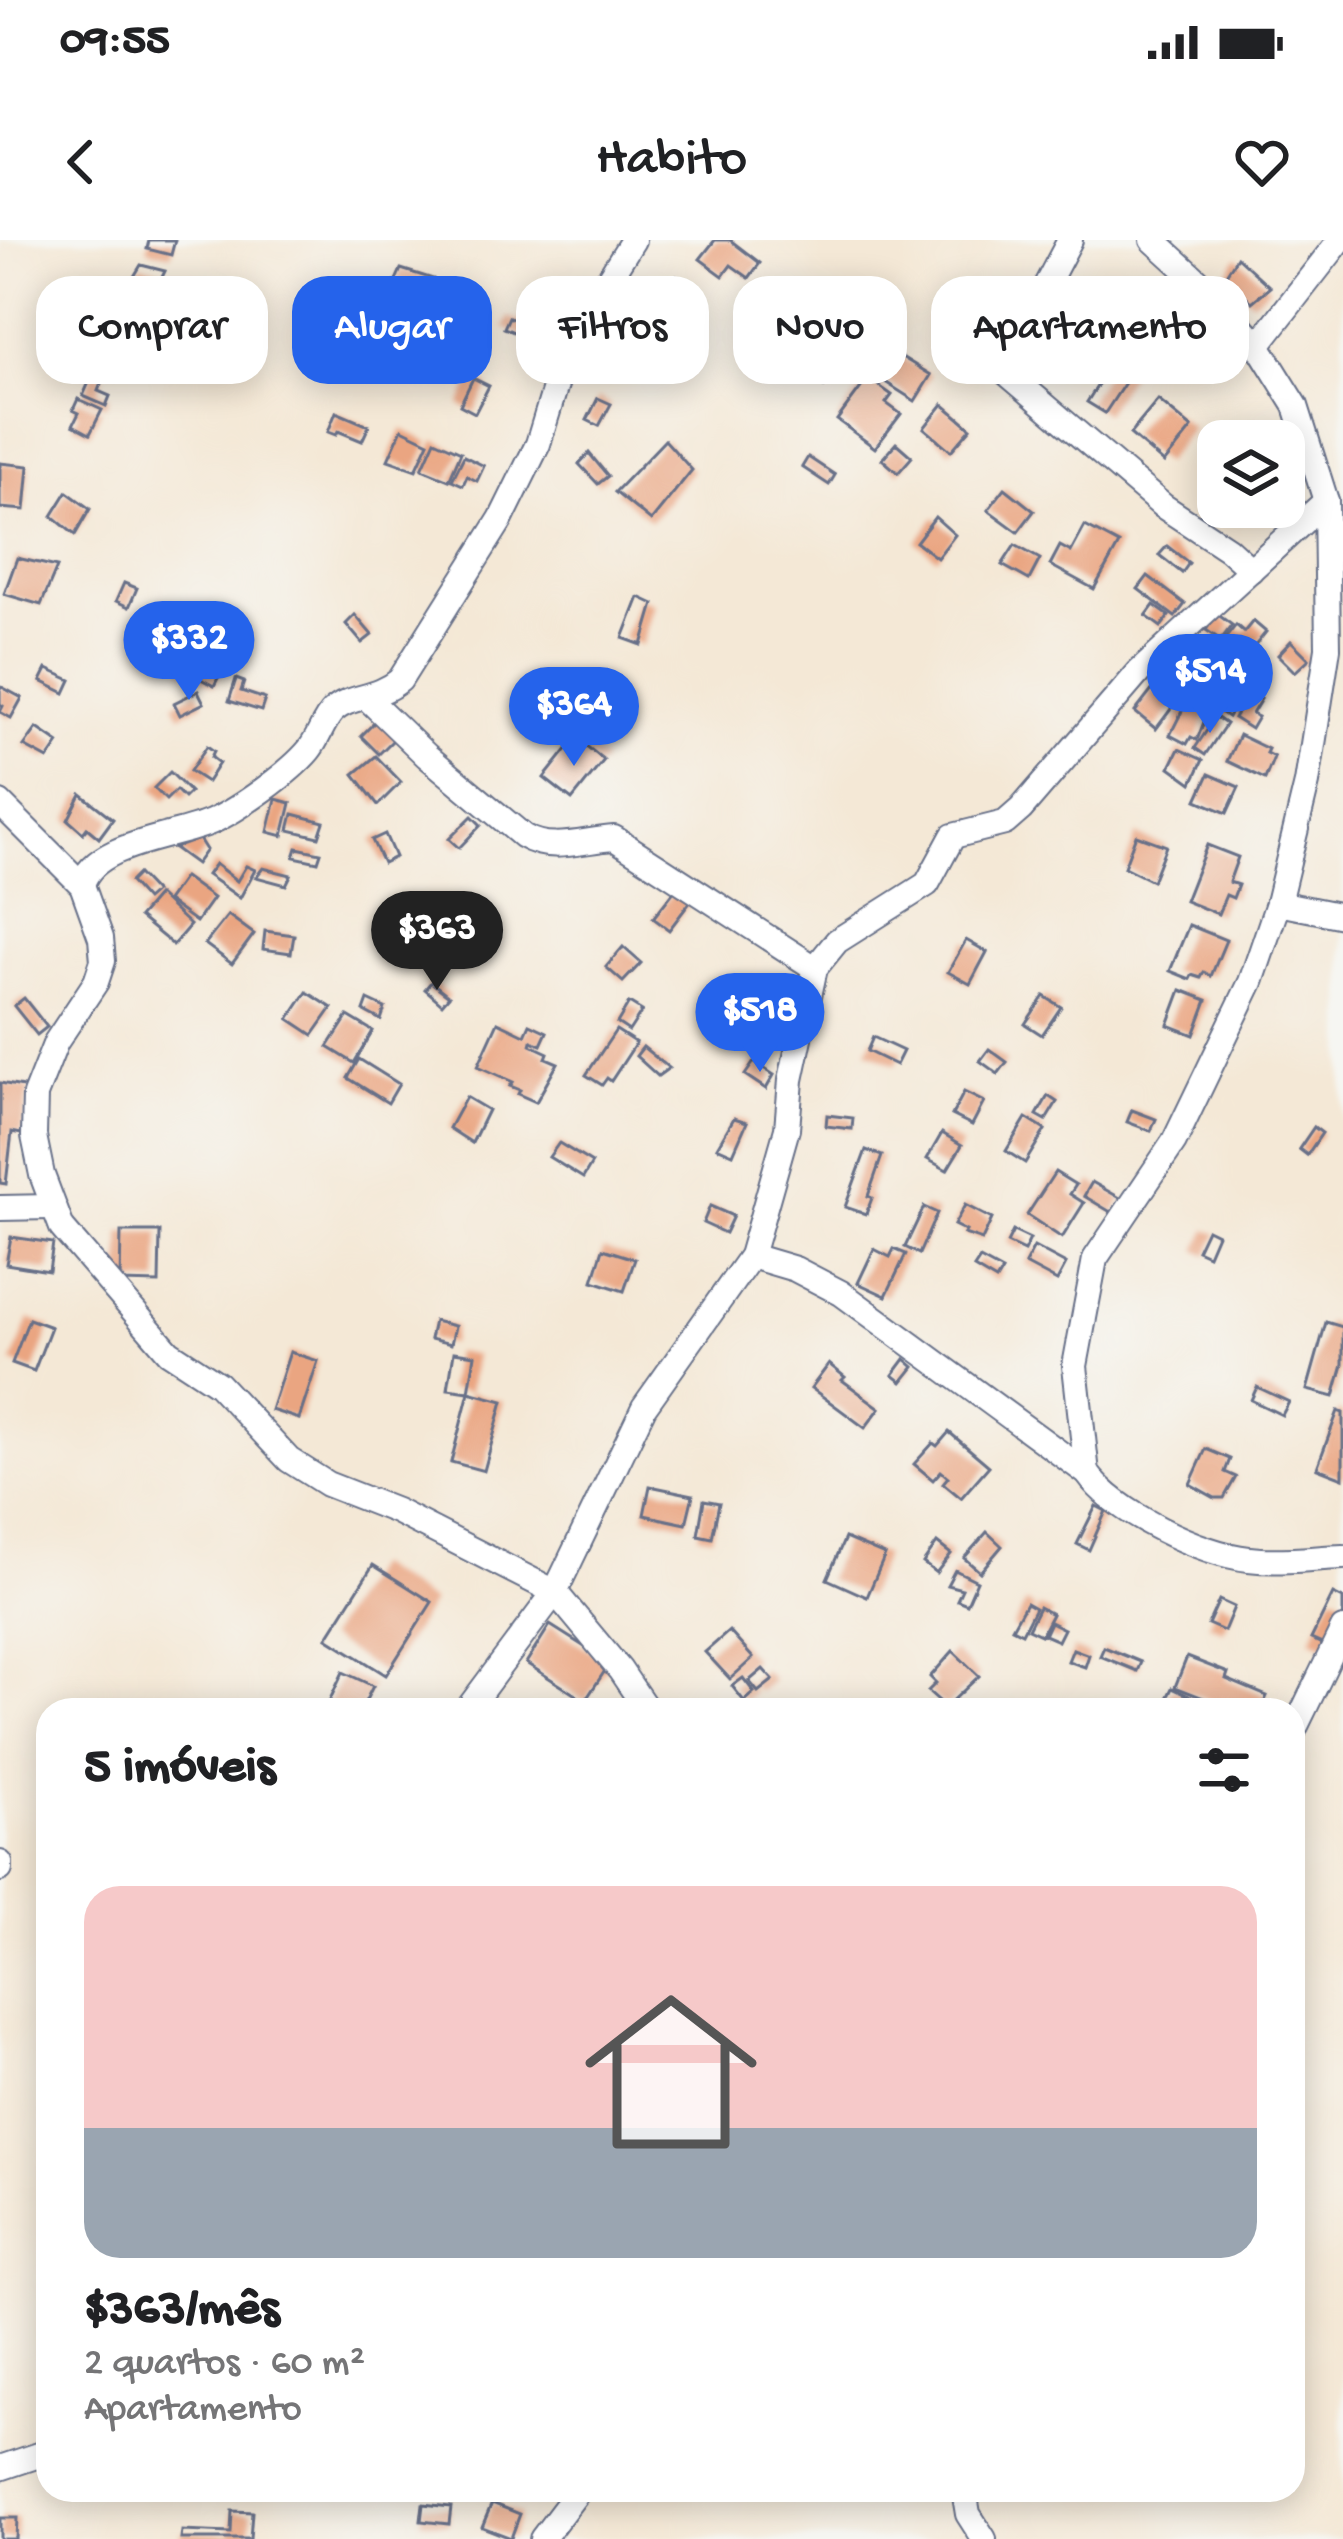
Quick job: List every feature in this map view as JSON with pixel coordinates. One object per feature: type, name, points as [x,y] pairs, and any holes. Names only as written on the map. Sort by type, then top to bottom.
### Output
[{"type":"street","points":[[82,885],[85,874],[100,858],[213,822],[240,805],[304,757],[335,709],[384,693],[400,680],[501,519],[538,444],[579,326],[633,240]]},
{"type":"street","points":[[1070,240],[1002,369],[1163,506],[1251,570]]},
{"type":"street","points":[[1087,1473],[1075,1366],[1095,1258],[1174,1142],[1251,982],[1277,902],[1335,651],[1326,501],[1296,406],[1258,345],[1219,300],[1153,240]]},
{"type":"street","points":[[1258,345],[1340,240]]},
{"type":"street","points":[[476,1698],[555,1592],[644,1407],[751,1256],[787,1129],[791,1080],[815,968],[837,941],[926,884],[953,836],[1005,823],[1022,809],[1139,672],[1326,501]]},
{"type":"street","points":[[368,699],[523,836],[552,846],[614,838],[815,968]]},
{"type":"street","points":[[0,803],[82,885],[101,938],[103,962],[96,982],[56,1042],[35,1095],[34,1136],[51,1207],[62,1228],[170,1352],[218,1384],[289,1460],[326,1484],[396,1511],[555,1592],[638,1698]]},
{"type":"street","points":[[1277,902],[1343,916]]},
{"type":"street","points":[[0,1208],[51,1207]]},
{"type":"street","points":[[751,1256],[795,1269],[841,1293],[1087,1473],[1098,1489],[1127,1510],[1222,1553],[1271,1560],[1343,1557]]},
{"type":"street","points":[[1305,1707],[1343,1629]]},
{"type":"street","points":[[0,2468],[36,2456]]},
{"type":"street","points":[[542,2539],[570,2502]]},
{"type":"street","points":[[966,2502],[984,2539]]},
{"type":"building","points":[[149,240],[175,240],[171,255],[147,249]]},
{"type":"building","points":[[715,240],[730,240],[760,263],[750,276],[731,265],[723,276],[700,259]]},
{"type":"building","points":[[1237,257],[1270,287],[1252,302],[1249,276],[1225,276]]},
{"type":"building","points":[[141,265],[165,271],[163,276],[134,276]]},
{"type":"building","points":[[509,317],[516,320],[516,333],[504,328]]},
{"type":"building","points":[[907,360],[931,375],[915,401],[888,384],[907,384]]},
{"type":"building","points":[[88,384],[101,384],[98,391],[110,396],[106,406],[83,396]]},
{"type":"building","points":[[470,384],[489,386],[475,413],[460,405]]},
{"type":"building","points":[[864,384],[876,384],[892,395],[886,403],[901,414],[875,448],[837,420]]},
{"type":"building","points":[[1099,384],[1124,384],[1105,413],[1087,402]]},
{"type":"building","points":[[598,398],[611,404],[599,426],[587,420]]},
{"type":"building","points":[[78,399],[102,410],[90,434],[73,425],[79,413],[73,410]]},
{"type":"building","points":[[1158,400],[1192,428],[1164,463],[1130,434]]},
{"type":"building","points":[[943,404],[971,428],[951,451],[924,428]]},
{"type":"building","points":[[336,412],[369,426],[362,441],[328,432]]},
{"type":"building","points":[[402,429],[429,442],[416,470],[388,460]]},
{"type":"building","points":[[435,440],[461,452],[449,480],[422,469]]},
{"type":"building","points":[[665,440],[692,470],[651,521],[615,492]]},
{"type":"building","points":[[896,443],[912,457],[898,473],[882,459]]},
{"type":"building","points":[[589,453],[608,476],[598,484],[579,464]]},
{"type":"building","points":[[464,456],[484,466],[477,481],[467,476],[463,485],[452,480]]},
{"type":"building","points":[[808,457],[835,475],[829,485],[802,467]]},
{"type":"building","points":[[0,463],[29,466],[25,510],[0,508]]},
{"type":"building","points":[[1005,488],[1034,511],[1018,532],[988,510]]},
{"type":"building","points":[[67,492],[90,509],[75,535],[52,516]]},
{"type":"building","points":[[935,517],[955,535],[937,558],[916,542]]},
{"type":"building","points":[[1085,526],[1119,544],[1094,589],[1050,565],[1060,546],[1071,552]]},
{"type":"building","points":[[1015,545],[1040,559],[1029,580],[1002,565]]},
{"type":"building","points":[[1167,546],[1189,563],[1182,573],[1159,555]]},
{"type":"building","points":[[17,558],[57,567],[41,605],[4,594]]},
{"type":"building","points":[[1148,576],[1185,604],[1175,617],[1138,589]]},
{"type":"building","points":[[124,583],[137,588],[129,607],[116,601]]},
{"type":"building","points":[[639,597],[654,604],[642,645],[623,638]]},
{"type":"building","points":[[1154,605],[1169,616],[1161,627],[1146,616]]},
{"type":"building","points":[[1217,614],[1232,625],[1221,640],[1206,630]]},
{"type":"building","points":[[355,615],[372,635],[362,643],[346,624]]},
{"type":"building","points":[[1253,621],[1266,632],[1246,657],[1224,640],[1236,625],[1244,632]]},
{"type":"building","points":[[1291,641],[1309,659],[1295,672],[1278,655]]},
{"type":"building","points":[[190,654],[221,672],[214,686],[182,669]]},
{"type":"building","points":[[47,669],[71,680],[65,693],[41,681]]},
{"type":"building","points":[[1218,674],[1236,687],[1244,676],[1254,684],[1237,708],[1208,686]]},
{"type":"building","points":[[236,679],[244,682],[241,691],[265,699],[261,711],[229,701]]},
{"type":"building","points":[[1159,681],[1180,697],[1156,729],[1135,712]]},
{"type":"building","points":[[0,686],[22,698],[11,718],[0,712]]},
{"type":"building","points":[[198,691],[204,703],[180,715],[174,703]]},
{"type":"building","points":[[1249,692],[1261,699],[1252,714],[1258,717],[1251,729],[1234,718]]},
{"type":"building","points":[[1216,695],[1234,707],[1228,717],[1209,704]]},
{"type":"building","points":[[1186,703],[1207,714],[1197,740],[1191,737],[1187,744],[1170,735]]},
{"type":"building","points":[[1216,717],[1226,724],[1205,755],[1195,748]]},
{"type":"building","points":[[378,719],[396,737],[379,754],[361,736]]},
{"type":"building","points":[[37,728],[59,743],[48,759],[24,746]]},
{"type":"building","points":[[1239,735],[1274,757],[1265,779],[1227,761]]},
{"type":"building","points":[[576,738],[604,760],[572,800],[544,778]]},
{"type":"building","points":[[207,746],[219,763],[207,782],[190,771]]},
{"type":"building","points":[[1179,749],[1203,760],[1192,783],[1170,767]]},
{"type":"building","points":[[376,756],[401,782],[378,805],[354,774]]},
{"type":"building","points":[[170,772],[190,792],[184,798],[176,790],[166,800],[154,788]]},
{"type":"building","points":[[1209,774],[1239,787],[1227,813],[1197,800]]},
{"type":"building","points":[[81,794],[113,819],[99,838],[87,828],[83,833],[68,820]]},
{"type":"building","points":[[276,799],[291,803],[283,836],[268,832]]},
{"type":"building","points":[[293,814],[324,822],[319,837],[289,830]]},
{"type":"building","points":[[472,816],[481,825],[459,848],[449,839]]},
{"type":"building","points":[[385,834],[395,857],[383,863],[372,840]]},
{"type":"building","points":[[1136,835],[1166,846],[1152,881],[1124,867]]},
{"type":"building","points":[[199,839],[206,850],[196,864],[174,848]]},
{"type":"building","points":[[1207,845],[1238,857],[1229,882],[1238,885],[1233,898],[1226,895],[1218,914],[1185,901]]},
{"type":"building","points":[[297,848],[321,853],[318,862],[294,857]]},
{"type":"building","points":[[215,864],[237,881],[246,866],[255,870],[240,898],[207,875]]},
{"type":"building","points":[[263,868],[291,875],[286,885],[256,877]]},
{"type":"building","points":[[138,874],[155,892],[146,900],[130,882]]},
{"type":"building","points":[[184,877],[213,898],[196,922],[167,901]]},
{"type":"building","points":[[678,886],[694,897],[669,930],[653,918]]},
{"type":"building","points":[[158,895],[190,925],[173,945],[139,917]]},
{"type":"building","points":[[228,915],[254,934],[232,964],[205,944]]},
{"type":"building","points":[[1189,925],[1226,940],[1211,976],[1204,972],[1201,978],[1192,975],[1190,979],[1170,971]]},
{"type":"building","points":[[265,931],[294,935],[291,953],[263,949]]},
{"type":"building","points":[[966,940],[987,952],[970,984],[948,972]]},
{"type":"building","points":[[623,947],[641,963],[623,982],[606,967]]},
{"type":"building","points":[[431,982],[449,996],[442,1004],[425,989]]},
{"type":"building","points":[[1181,990],[1207,1000],[1194,1035],[1168,1025]]},
{"type":"building","points":[[307,992],[332,1008],[313,1035],[289,1019]]},
{"type":"building","points":[[1044,996],[1061,1007],[1042,1035],[1025,1024]]},
{"type":"building","points":[[24,998],[47,1027],[37,1035],[14,1006]]},
{"type":"building","points":[[368,1000],[385,1008],[381,1020],[364,1011]]},
{"type":"building","points":[[629,1003],[642,1011],[629,1031],[617,1023]]},
{"type":"building","points":[[348,1016],[373,1031],[354,1063],[328,1047]]},
{"type":"building","points":[[498,1022],[525,1035],[530,1024],[547,1032],[541,1045],[532,1041],[531,1045],[558,1063],[536,1102],[518,1094],[520,1090],[510,1086],[513,1082],[478,1066]]},
{"type":"building","points":[[616,1030],[636,1043],[611,1081],[607,1078],[602,1085],[586,1075]]},
{"type":"building","points":[[873,1037],[903,1051],[896,1065],[867,1051]]},
{"type":"building","points":[[643,1047],[669,1068],[658,1076],[636,1056]]},
{"type":"building","points":[[989,1049],[1007,1062],[998,1074],[980,1061]]},
{"type":"building","points":[[359,1059],[399,1084],[388,1103],[348,1078]]},
{"type":"building","points":[[754,1062],[774,1075],[766,1089],[745,1075]]},
{"type":"building","points":[[0,1083],[29,1088],[21,1134],[12,1132],[6,1184],[0,1183]]},
{"type":"building","points":[[964,1092],[984,1102],[972,1125],[952,1115]]},
{"type":"building","points":[[1048,1096],[1057,1102],[1046,1120],[1037,1115]]},
{"type":"building","points":[[466,1097],[488,1110],[472,1143],[449,1128]]},
{"type":"building","points":[[1132,1110],[1156,1119],[1151,1131],[1127,1122]]},
{"type":"building","points":[[827,1115],[853,1118],[852,1129],[826,1126]]},
{"type":"building","points":[[734,1118],[747,1122],[733,1154],[717,1147]]},
{"type":"building","points":[[1026,1118],[1045,1130],[1025,1163],[1006,1151]]},
{"type":"building","points":[[1314,1127],[1322,1133],[1307,1155],[1299,1149]]},
{"type":"building","points":[[942,1133],[962,1145],[947,1170],[927,1159]]},
{"type":"building","points":[[559,1143],[592,1163],[583,1178],[549,1157]]},
{"type":"building","points":[[866,1150],[882,1156],[866,1214],[845,1207]]},
{"type":"building","points":[[1055,1172],[1076,1185],[1070,1194],[1084,1203],[1062,1238],[1027,1215]]},
{"type":"building","points":[[1092,1182],[1122,1199],[1114,1214],[1084,1196]]},
{"type":"building","points":[[965,1205],[992,1219],[982,1240],[954,1225]]},
{"type":"building","points":[[710,1206],[733,1216],[725,1233],[703,1223]]},
{"type":"building","points":[[924,1207],[937,1213],[919,1254],[905,1247]]},
{"type":"building","points":[[1207,1229],[1217,1234],[1208,1255],[1197,1250]]},
{"type":"building","points":[[1013,1231],[1030,1239],[1024,1251],[1007,1243]]},
{"type":"building","points":[[121,1232],[160,1232],[159,1283],[120,1282]]},
{"type":"building","points":[[11,1237],[53,1243],[49,1271],[6,1264]]},
{"type":"building","points":[[1034,1247],[1066,1264],[1057,1281],[1025,1264]]},
{"type":"building","points":[[603,1249],[635,1259],[624,1291],[593,1281]]},
{"type":"building","points":[[874,1249],[890,1257],[894,1249],[906,1254],[886,1296],[858,1283]]},
{"type":"building","points":[[980,1259],[1002,1271],[996,1281],[974,1268]]},
{"type":"building","points":[[29,1319],[51,1327],[34,1371],[12,1363]]},
{"type":"building","points":[[434,1321],[455,1326],[451,1344],[430,1339]]},
{"type":"building","points":[[1326,1322],[1343,1327],[1343,1365],[1334,1397],[1307,1390]]},
{"type":"building","points":[[290,1352],[318,1361],[299,1419],[271,1410]]},
{"type":"building","points":[[454,1352],[475,1355],[469,1392],[448,1389]]},
{"type":"building","points":[[905,1359],[914,1367],[902,1382],[893,1375]]},
{"type":"building","points":[[829,1364],[845,1377],[842,1380],[880,1408],[865,1428],[811,1388]]},
{"type":"building","points":[[1257,1387],[1289,1402],[1282,1415],[1251,1400]]},
{"type":"building","points":[[469,1392],[503,1401],[484,1471],[451,1462]]},
{"type":"building","points":[[1338,1411],[1343,1413],[1343,1478],[1317,1468]]},
{"type":"building","points":[[949,1432],[989,1466],[961,1498],[943,1483],[948,1477],[941,1471],[933,1480],[914,1464]]},
{"type":"building","points":[[1206,1449],[1230,1459],[1225,1472],[1236,1477],[1224,1498],[1190,1484]]},
{"type":"building","points":[[650,1486],[693,1495],[686,1524],[644,1515]]},
{"type":"building","points":[[704,1500],[719,1503],[712,1538],[698,1535]]},
{"type":"building","points":[[1096,1506],[1106,1511],[1089,1550],[1077,1544]]},
{"type":"building","points":[[987,1532],[1002,1546],[980,1572],[964,1558]]},
{"type":"building","points":[[845,1538],[885,1555],[867,1597],[827,1579]]},
{"type":"building","points":[[937,1543],[951,1554],[936,1573],[923,1563]]},
{"type":"building","points":[[373,1565],[432,1602],[386,1675],[327,1638]]},
{"type":"building","points":[[955,1570],[977,1581],[967,1604],[957,1600],[962,1589],[947,1585]]},
{"type":"building","points":[[1333,1594],[1343,1599],[1343,1617],[1329,1647],[1311,1639]]},
{"type":"building","points":[[1219,1600],[1234,1607],[1224,1631],[1208,1624]]},
{"type":"building","points":[[1026,1603],[1035,1608],[1022,1633],[1012,1628]]},
{"type":"building","points":[[1039,1607],[1052,1614],[1041,1635],[1028,1629]]},
{"type":"building","points":[[1050,1622],[1064,1629],[1058,1641],[1044,1635]]},
{"type":"building","points":[[550,1625],[610,1663],[587,1698],[580,1698],[526,1663]]},
{"type":"building","points":[[729,1631],[753,1658],[730,1679],[705,1652]]},
{"type":"building","points":[[1104,1647],[1141,1662],[1137,1671],[1100,1656]]},
{"type":"building","points":[[1073,1649],[1089,1655],[1085,1667],[1068,1661]]},
{"type":"building","points":[[953,1651],[979,1676],[956,1698],[936,1698],[928,1691],[936,1683],[930,1677]]},
{"type":"building","points":[[1187,1657],[1267,1696],[1203,1698],[1175,1687]]},
{"type":"building","points":[[763,1669],[773,1680],[758,1692],[749,1681]]},
{"type":"building","points":[[343,1672],[373,1686],[367,1698],[331,1698]]},
{"type":"building","points":[[743,1678],[754,1692],[742,1698],[732,1686]]},
{"type":"building","points":[[1172,1688],[1189,1696],[1188,1698],[1167,1698]]},
{"type":"building","points":[[492,2503],[520,2514],[511,2538],[482,2527]]},
{"type":"building","points":[[423,2504],[451,2507],[449,2524],[421,2521]]},
{"type":"building","points":[[232,2511],[252,2512],[250,2539],[181,2539],[182,2531],[231,2533]]},
{"type":"building","points":[[0,2518],[17,2518],[16,2539],[0,2539]]}]
